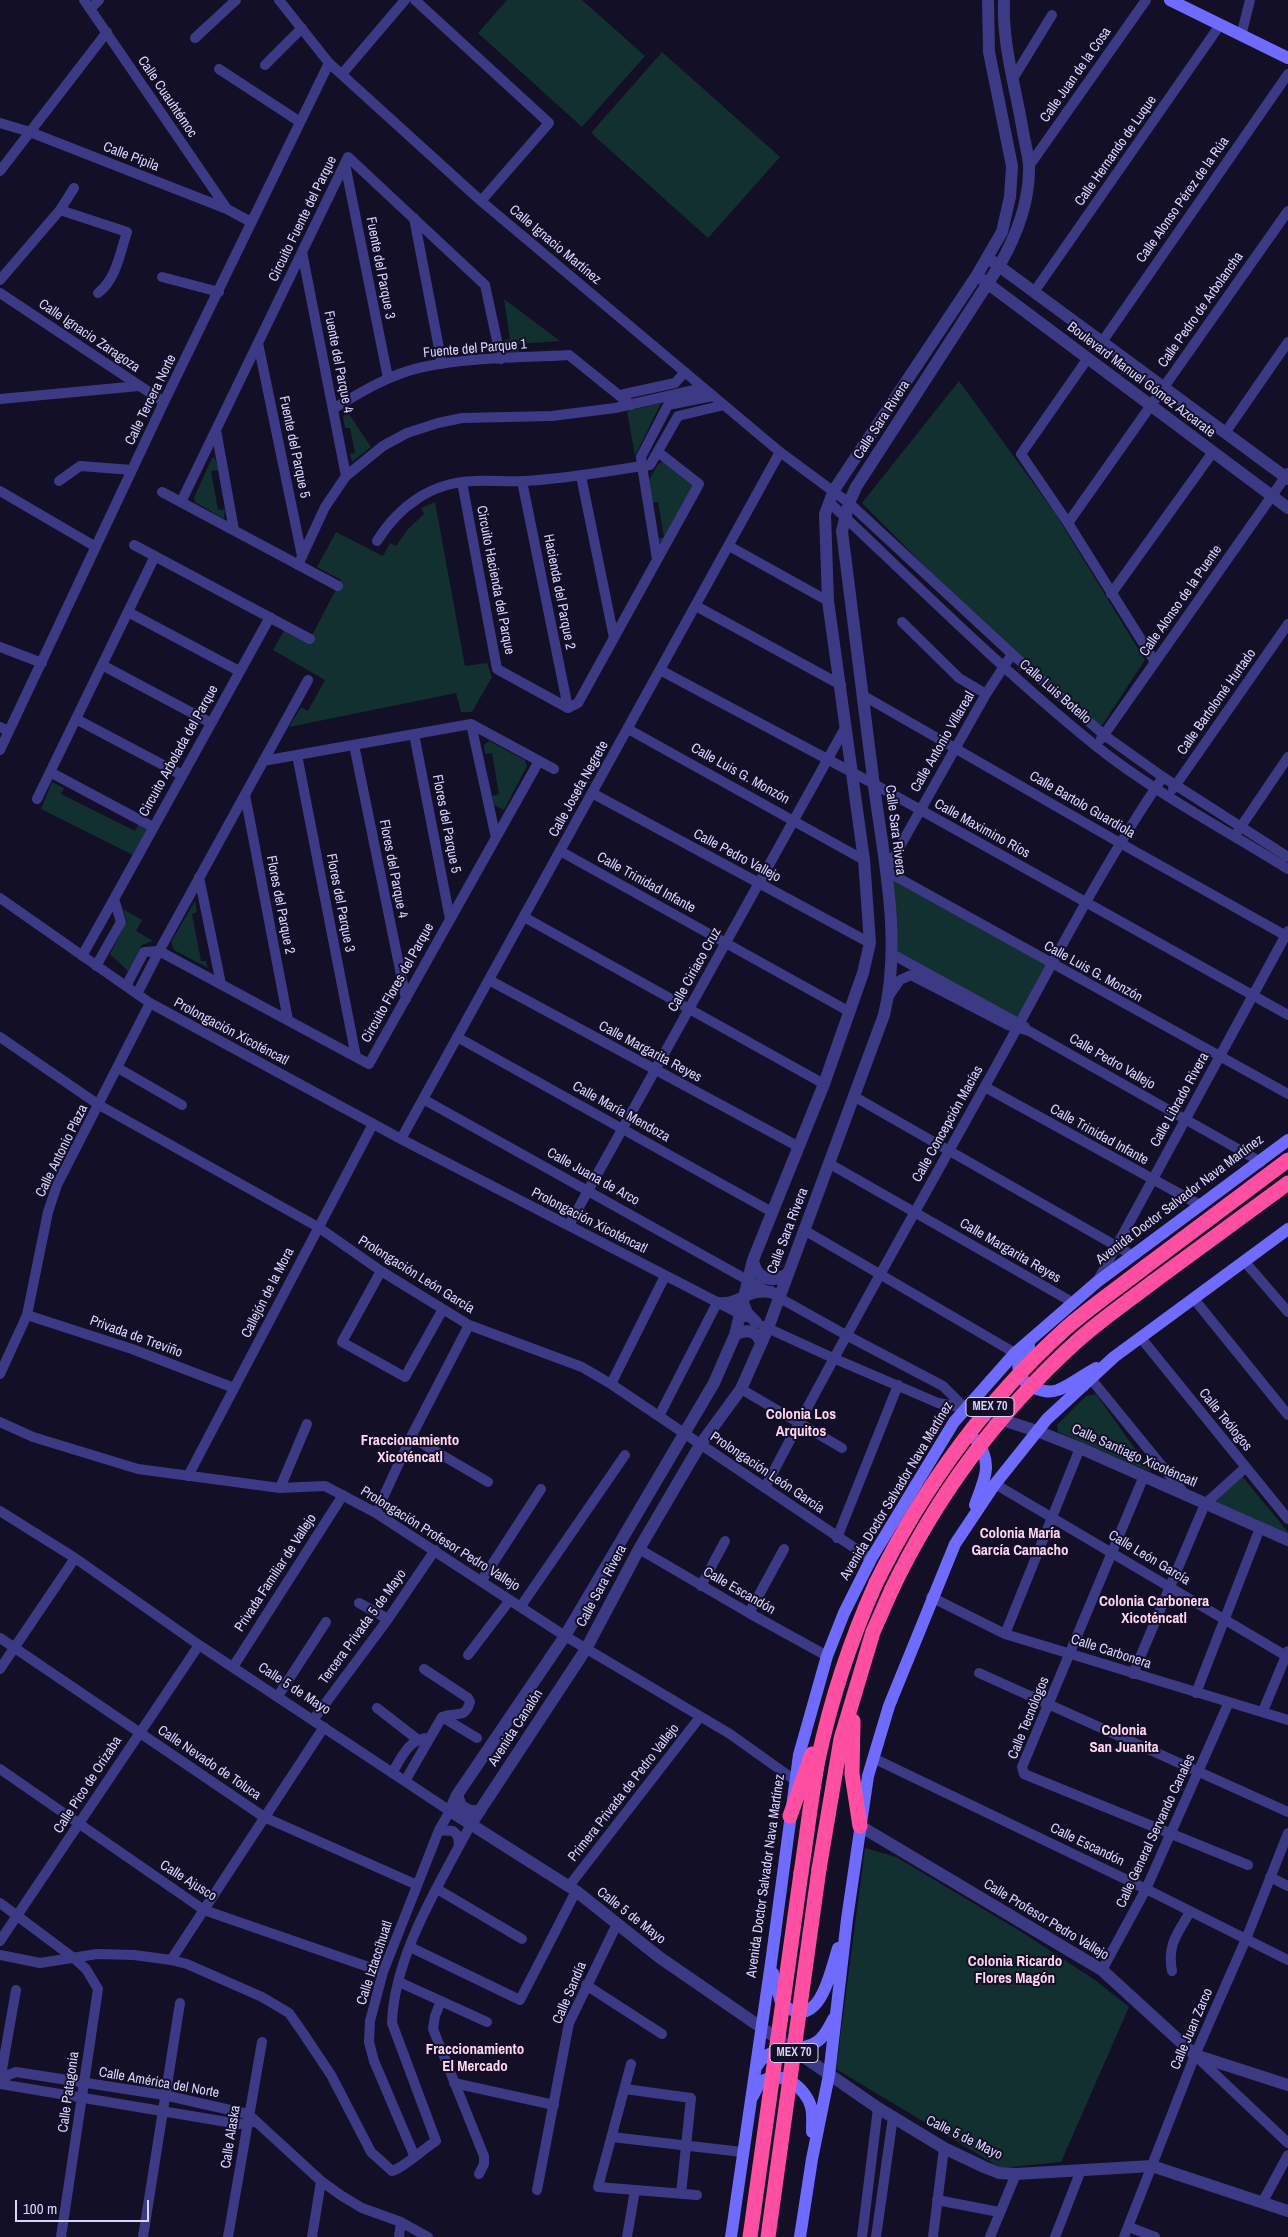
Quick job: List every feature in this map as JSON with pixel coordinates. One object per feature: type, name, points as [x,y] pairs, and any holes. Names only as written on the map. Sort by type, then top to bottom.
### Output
[{"type":"highway","name":"Avenida Doctor Salvador Nava Martínez","points":[[750,2237],[818,1759],[857,1626],[876,1583],[919,1503],[947,1460],[980,1418],[1064,1330],[1288,1160]]},
{"type":"highway","name":"MEX 70","points":[[768,2237],[819,1869],[841,1739],[873,1632],[910,1551],[970,1458],[1012,1404],[1076,1342],[1153,1282],[1288,1183]]},
{"type":"highway","points":[[1263,1202],[1288,1190]]},
{"type":"highway","points":[[790,1816],[844,1666]]},
{"type":"highway","points":[[859,1678],[852,1732],[852,1774],[860,1826]]},
{"type":"main road","points":[[1170,0],[1288,58]]},
{"type":"main road","name":"Avenida Doctor Salvador Nava Martínez","points":[[731,2237],[771,1963],[798,1755],[827,1656],[844,1613],[872,1559],[930,1461],[965,1408],[1015,1353],[1097,1282],[1261,1162],[1288,1140]]},
{"type":"main road","points":[[1037,1333],[1019,1363],[1020,1373],[1029,1386],[1044,1392],[1056,1391],[1114,1357],[1288,1229]]},
{"type":"main road","points":[[800,2237],[812,2159],[829,2075],[860,1826],[873,1758],[889,1706],[954,1544],[995,1484],[1037,1431],[1114,1357]]},
{"type":"main road","points":[[930,1461],[955,1433],[959,1432],[974,1438],[984,1450],[988,1463],[969,1522]]},
{"type":"main road","points":[[771,1963],[780,2003],[797,2012],[808,2009],[823,1996],[847,1919]]},
{"type":"main road","points":[[755,2071],[762,2058],[767,2054],[793,2049],[818,2041],[836,2014]]},
{"type":"main road","points":[[748,2112],[751,2098],[760,2083],[768,2079],[781,2078],[802,2089],[811,2107],[812,2159]]},
{"type":"street","name":"Calle Cuauhtémoc","points":[[84,0],[227,209]]},
{"type":"street","points":[[90,9],[99,0]]},
{"type":"street","points":[[196,38],[236,0]]},
{"type":"street","name":"Calle Ignacio Martínez","points":[[280,0],[328,63],[481,201],[780,452],[834,490]]},
{"type":"street","points":[[342,74],[405,0]]},
{"type":"street","points":[[415,0],[549,123],[481,201]]},
{"type":"street","name":"Calle Sara Rivera","points":[[565,1636],[686,1434],[714,1383],[735,1335],[753,1260],[824,1084],[863,973],[870,943],[864,860],[828,601],[825,514],[834,490],[977,275],[1002,232],[1010,197],[1012,166],[989,52],[988,0]]},
{"type":"street","name":"Calle Sara Rivera","points":[[586,1649],[639,1549],[700,1445],[741,1389],[768,1328],[775,1294],[787,1274],[830,1164],[882,1022],[889,996],[892,954],[886,871],[842,531],[849,503],[856,487],[988,284],[1016,237],[1025,206],[1029,166],[1014,77],[1006,52],[1004,0]]},
{"type":"street","name":"Calle Juan de la Cosa","points":[[1029,166],[1146,0]]},
{"type":"street","points":[[1241,36],[1250,0]]},
{"type":"street","points":[[1014,77],[1052,15]]},
{"type":"street","name":"Calle Hernando de Luque","points":[[1034,292],[1220,25]]},
{"type":"street","points":[[265,65],[302,28]]},
{"type":"street","points":[[0,171],[107,32]]},
{"type":"street","name":"Calle Tercera Norte","points":[[0,750],[5,729],[42,663],[164,402],[219,292],[328,63]]},
{"type":"street","points":[[219,69],[300,122]]},
{"type":"street","name":"Calle Alonso Pérez de la Rúa","points":[[1102,342],[1288,74]]},
{"type":"street","name":"Calle Pípila","points":[[0,123],[30,132],[227,209],[251,222]]},
{"type":"street","name":"Circuito Fuente del Parque","points":[[181,502],[348,157],[485,285],[501,359]]},
{"type":"street","name":"Fuente del Parque 3","points":[[345,164],[388,378]]},
{"type":"street","points":[[0,280],[60,210],[74,188]]},
{"type":"street","points":[[60,210],[127,232],[111,279],[106,287],[98,293]]},
{"type":"street","name":"Calle Pedro de Arbolancha","points":[[1068,523],[1288,211]]},
{"type":"street","points":[[414,218],[442,364]]},
{"type":"street","name":"Fuente del Parque 4","points":[[302,252],[346,476]]},
{"type":"street","name":"Boulevard Manuel Gómez Azcarate","points":[[988,258],[1163,388],[1287,476]]},
{"type":"street","name":"Boulevard Manuel Gómez Azcarate","points":[[977,275],[1288,508]]},
{"type":"street","points":[[162,277],[219,292]]},
{"type":"street","name":"Calle Ignacio Zaragoza","points":[[0,293],[164,402]]},
{"type":"street","points":[[1225,433],[1288,342]]},
{"type":"street","name":"Fuente del Parque 5","points":[[258,343],[300,560]]},
{"type":"street","name":"Fuente del Parque 1","points":[[333,409],[388,378],[422,367],[501,359],[570,355],[620,395]]},
{"type":"street","points":[[1088,358],[1021,454],[1068,523],[1111,594],[1156,662]]},
{"type":"street","points":[[620,395],[675,383],[685,372]]},
{"type":"street","points":[[0,398],[139,386]]},
{"type":"street","points":[[300,560],[325,507],[346,476],[395,440],[438,422],[476,416],[552,416],[631,405],[703,388]]},
{"type":"street","points":[[620,395],[631,405]]},
{"type":"street","points":[[658,560],[641,457],[668,405],[713,396]]},
{"type":"street","points":[[377,541],[392,521],[409,504],[440,486],[462,482],[522,481],[581,476],[650,465],[678,416],[724,405]]},
{"type":"street","points":[[216,430],[234,530]]},
{"type":"street","points":[[568,708],[578,703],[699,484],[658,452]]},
{"type":"street","name":"Calle Josefa Negrete","points":[[401,1139],[780,452]]},
{"type":"street","points":[[1111,594],[1213,452]]},
{"type":"street","points":[[59,481],[80,466],[132,470]]},
{"type":"street","points":[[581,476],[614,638]]},
{"type":"street","name":"Calle Alonso de la Puente","points":[[1097,746],[1287,476]]},
{"type":"street","name":"Hacienda del Parque 2","points":[[522,481],[568,708]]},
{"type":"street","name":"Circuito Hacienda del Parque","points":[[462,482],[497,669],[568,708]]},
{"type":"street","name":"Calle Luis Botello","points":[[834,490],[1012,654],[1104,735],[1163,777],[1288,857]]},
{"type":"street","points":[[0,491],[96,547]]},
{"type":"street","points":[[162,492],[234,530],[300,560],[338,586]]},
{"type":"street","name":"Calle Luis Botello","points":[[830,503],[1004,666],[1097,746],[1155,788],[1288,869]]},
{"type":"street","points":[[134,545],[310,639]]},
{"type":"street","points":[[729,546],[828,601]]},
{"type":"street","points":[[37,799],[155,556]]},
{"type":"street","points":[[696,606],[841,685]]},
{"type":"street","points":[[128,612],[240,671]]},
{"type":"street","name":"Circuito Arbolada del Parque","points":[[82,956],[270,617]]},
{"type":"street","points":[[902,622],[960,678],[986,694]]},
{"type":"street","name":"Calle Bartolomé Hurtado","points":[[1168,796],[1288,624]]},
{"type":"street","points":[[0,647],[42,663]]},
{"type":"street","name":"Calle Antonio Villareal","points":[[886,871],[986,694],[1012,654]]},
{"type":"street","points":[[102,665],[211,723]]},
{"type":"street","name":"Calle Maximino Ríos","points":[[660,670],[874,784],[1288,1015]]},
{"type":"street","points":[[137,994],[199,877],[308,680]]},
{"type":"street","name":"Calle Bartolo Guardiola","points":[[864,696],[1120,843],[1287,934]]},
{"type":"street","points":[[76,719],[182,775]]},
{"type":"street","points":[[263,761],[471,724],[554,769]]},
{"type":"street","points":[[471,724],[496,838]]},
{"type":"street","name":"Calle Ciriaco Cruz","points":[[569,1226],[845,728]]},
{"type":"street","name":"Calle Luis G. Monzón","points":[[628,729],[864,860]]},
{"type":"street","name":"Flores del Parque 5","points":[[414,734],[450,919]]},
{"type":"street","name":"Flores del Parque 4","points":[[354,745],[406,999]]},
{"type":"street","name":"Flores del Parque 3","points":[[297,755],[356,1057]]},
{"type":"street","points":[[1235,836],[1288,757]]},
{"type":"street","name":"Circuito Flores del Parque","points":[[159,951],[369,1064],[539,761]]},
{"type":"street","points":[[50,772],[153,827]]},
{"type":"street","name":"Calle Concepción Macías","points":[[765,1488],[833,1358],[1120,843],[1163,777]]},
{"type":"street","name":"Calle Pedro Vallejo","points":[[592,793],[870,943]]},
{"type":"street","name":"Flores del Parque 2","points":[[245,795],[288,1020]]},
{"type":"street","name":"Calle Trinidad Infante","points":[[560,851],[850,1012]]},
{"type":"street","name":"Calle Luis G. Monzón","points":[[886,871],[1052,965],[1288,1094]]},
{"type":"street","points":[[199,877],[221,984]]},
{"type":"street","name":"Prolongación Xicoténcatl","points":[[0,898],[150,1003],[401,1139],[717,1303],[743,1304]]},
{"type":"street","points":[[96,966],[121,922],[114,899]]},
{"type":"street","points":[[524,917],[824,1084]]},
{"type":"street","name":"Calle Librado Rivera","points":[[1097,1282],[1287,934]]},
{"type":"street","points":[[126,986],[144,952],[159,951]]},
{"type":"street","name":"Calle Pedro Vallejo","points":[[892,954],[1261,1162]]},
{"type":"street","name":"Calle Pedro Vallejo","points":[[889,996],[900,980],[911,975],[1008,1025],[1019,1025]]},
{"type":"street","name":"Calle Margarita Reyes","points":[[489,980],[798,1147]]},
{"type":"street","name":"Calle Antonio Plaza","points":[[0,1374],[27,1315],[51,1203],[57,1185],[150,1003]]},
{"type":"street","name":"Prolongación León García","points":[[0,1037],[99,1105],[318,1227],[381,1271],[469,1325],[582,1367],[611,1384],[837,1538],[872,1559]]},
{"type":"street","name":"Calle María Mendoza","points":[[457,1037],[772,1212]]},
{"type":"street","points":[[118,1068],[182,1105]]},
{"type":"street","name":"Calle Trinidad Infante","points":[[985,1087],[1200,1205]]},
{"type":"street","points":[[855,1097],[949,1149],[1132,1256]]},
{"type":"street","name":"Calle Juana de Arco","points":[[423,1099],[749,1280]]},
{"type":"street","name":"Callejón de la Mora","points":[[188,1476],[373,1124]]},
{"type":"street","name":"Calle Margarita Reyes","points":[[830,1164],[1072,1302]]},
{"type":"street","points":[[804,1230],[1015,1353]]},
{"type":"street","points":[[753,1260],[757,1272],[766,1278],[774,1280],[787,1274]]},
{"type":"street","points":[[1244,1262],[1288,1312]]},
{"type":"street","points":[[381,1271],[342,1342],[405,1377],[443,1309]]},
{"type":"street","points":[[611,1384],[665,1276]]},
{"type":"street","points":[[749,1280],[846,1335],[943,1386],[965,1408]]},
{"type":"street","points":[[743,1304],[755,1291],[775,1294]]},
{"type":"street","points":[[1194,1299],[1288,1416]]},
{"type":"street","points":[[659,1416],[717,1303],[743,1304]]},
{"type":"street","points":[[743,1304],[747,1313],[756,1322],[768,1328],[898,1386],[938,1402],[965,1408]]},
{"type":"street","name":"Privada de Treviño","points":[[27,1315],[132,1348],[234,1388]]},
{"type":"street","points":[[376,1513],[411,1437],[469,1325]]},
{"type":"street","points":[[735,1335],[741,1331],[750,1331],[757,1335],[761,1344]]},
{"type":"street","name":"Calle Teólogos","points":[[1141,1338],[1288,1519]]},
{"type":"street","points":[[1090,1380],[1184,1493]]},
{"type":"street","points":[[837,1538],[898,1386]]},
{"type":"street","points":[[741,1389],[799,1421],[842,1448]]},
{"type":"street","name":"Calle Santiago Xicoténcatl","points":[[965,1408],[1037,1431],[1080,1448],[1288,1540]]},
{"type":"street","name":"Prolongación Profesor Pedro Vallejo","points":[[0,1422],[33,1437],[138,1469],[280,1488],[311,1485],[325,1486],[376,1513],[482,1580],[565,1636],[700,1718],[730,1734],[796,1781]]},
{"type":"street","points":[[280,1488],[307,1424]]},
{"type":"street","points":[[411,1437],[488,1482]]},
{"type":"street","points":[[1005,1634],[1080,1448]]},
{"type":"street","points":[[521,1606],[624,1455]]},
{"type":"street","points":[[1133,1674],[1206,1504],[1246,1468]]},
{"type":"street","name":"Calle Tecnólogos","points":[[1144,1476],[1022,1767],[1024,1774],[1171,1836],[1248,1865]]},
{"type":"street","name":"Calle León García","points":[[995,1484],[1053,1516],[1287,1654]]},
{"type":"street","points":[[482,1580],[541,1489]]},
{"type":"street","name":"Privada Familiar de Vallejo","points":[[233,1667],[343,1495]]},
{"type":"street","name":"Calle 5 de Mayo","points":[[0,1511],[75,1558],[199,1645],[404,1781],[572,1889],[659,1957],[762,2026],[878,2108],[944,2148],[984,2168],[999,2173],[1016,2174],[1152,2166],[1288,2211]]},
{"type":"street","points":[[1196,1693],[1260,1528]]},
{"type":"street","points":[[701,1586],[725,1541]]},
{"type":"street","name":"Calle Escandón","points":[[639,1549],[827,1656]]},
{"type":"street","points":[[749,1613],[784,1549]]},
{"type":"street","name":"Tercera Privada 5 de Mayo","points":[[313,1720],[388,1619],[434,1550]]},
{"type":"street","points":[[0,1669],[75,1558]]},
{"type":"street","name":"Calle Carbonera","points":[[931,1598],[1005,1634],[1288,1720]]},
{"type":"street","points":[[468,1654],[510,1600]]},
{"type":"street","points":[[359,1603],[388,1619]]},
{"type":"street","points":[[278,1696],[326,1622]]},
{"type":"street","name":"Avenida Canalón","points":[[450,1811],[457,1795],[565,1636]]},
{"type":"street","name":"Calle Nevado de Toluca","points":[[0,1638],[264,1816],[417,1885]]},
{"type":"street","name":"Calle Pico de Orizaba","points":[[0,1941],[199,1645]]},
{"type":"street","name":"Avenida Canalón","points":[[471,1824],[586,1649]]},
{"type":"street","points":[[1263,1711],[1287,1654]]},
{"type":"street","points":[[404,1781],[442,1717],[447,1715],[460,1716],[465,1713],[470,1702],[468,1698],[424,1669]]},
{"type":"street","points":[[979,1673],[1048,1706],[1288,1812]]},
{"type":"street","name":"Calle General Servando Canales","points":[[1102,1970],[1146,1889],[1230,1702]]},
{"type":"street","points":[[377,1708],[417,1739]]},
{"type":"street","points":[[442,1717],[477,1738]]},
{"type":"street","name":"Primera Privada de Pedro Vallejo","points":[[410,1947],[520,2000],[572,1889],[700,1718]]},
{"type":"street","points":[[171,1960],[324,1727]]},
{"type":"street","points":[[392,1772],[412,1743],[417,1739],[429,1738]]},
{"type":"street","name":"Calle Escandón","points":[[873,1758],[1146,1889],[1288,1960]]},
{"type":"street","name":"Calle Ajusco","points":[[0,1769],[204,1910],[384,1972]]},
{"type":"street","points":[[457,1795],[461,1806],[470,1811],[480,1811]]},
{"type":"street","name":"Calle Iztaccíhuatl","points":[[450,1811],[439,1830],[417,1885],[384,1972],[370,2021],[369,2042],[374,2062],[414,2155],[436,2141],[392,2023],[392,2006],[410,1947],[436,1888],[471,1824]]},
{"type":"street","name":"Calle Profesor Pedro Vallejo","points":[[860,1826],[1102,1970],[1195,2055],[1288,2085]]},
{"type":"street","points":[[439,1830],[453,1831],[458,1836],[459,1846]]},
{"type":"street","name":"Calle Juan Zarco","points":[[1124,2237],[1195,2055],[1246,1940],[1288,1833]]},
{"type":"street","points":[[1270,1877],[1288,1886]]},
{"type":"street","points":[[436,1888],[522,1939]]},
{"type":"street","name":"Calle Patagonia","points":[[0,1903],[75,1958],[86,1969],[98,1989],[61,2237]]},
{"type":"street","points":[[1172,1971],[1169,1955],[1173,1942],[1190,1912]]},
{"type":"street","name":"Calle Sandía","points":[[537,2190],[569,2023],[617,1924]]},
{"type":"street","points":[[0,1955],[40,1963],[106,1954],[134,1955],[171,1960],[187,1964],[262,1997],[288,2013],[331,2075],[370,2152],[392,2171],[400,2168],[414,2155]]},
{"type":"street","points":[[399,1982],[487,2022]]},
{"type":"street","points":[[586,1985],[662,2034]]},
{"type":"street","points":[[0,2083],[16,1990]]},
{"type":"street","points":[[441,2000],[433,2029],[484,2156],[484,2164],[479,2174]]},
{"type":"street","points":[[143,2237],[180,2003]]},
{"type":"street","name":"Calle Alaska","points":[[228,2237],[250,2120],[262,2042]]},
{"type":"street","points":[[1195,2055],[1288,2144]]},
{"type":"street","points":[[631,2064],[598,2187],[697,2195]]},
{"type":"street","name":"Calle América del Norte","points":[[0,2083],[8,2075],[16,2072],[164,2096],[250,2120],[321,2181],[362,2208],[401,2222],[428,2237]]},
{"type":"street","name":"Calle América del Norte","points":[[0,2083],[162,2112],[250,2120]]},
{"type":"street","points":[[454,2083],[554,2105]]},
{"type":"street","points":[[625,2089],[691,2098],[681,2194]]},
{"type":"street","points":[[862,2237],[878,2108]]},
{"type":"street","points":[[876,2237],[893,2117]]},
{"type":"street","points":[[612,2138],[742,2152]]},
{"type":"street","points":[[933,2237],[944,2148]]},
{"type":"street","points":[[1262,2203],[1288,2155]]},
{"type":"street","points":[[1055,2237],[1081,2170]]},
{"type":"street","points":[[990,2237],[1016,2174]]},
{"type":"street","points":[[312,2237],[321,2181]]},
{"type":"street","points":[[627,2237],[635,2190]]},
{"type":"street","points":[[937,2200],[999,2212]]},
{"type":"street","points":[[864,2220],[878,2222]]},
{"type":"street","points":[[399,2237],[401,2222]]},
{"type":"street","points":[[1129,2227],[1155,2237]]},
{"type":"green space","points":[[507,0],[582,0],[645,56],[582,127],[478,33]]},
{"type":"green space","points":[[662,52],[780,157],[708,238],[591,133]]},
{"type":"green space","points":[[504,299],[560,341],[518,344],[519,352],[510,353],[506,349],[504,340],[510,339]]},
{"type":"green space","points":[[959,381],[1055,513],[1145,660],[1099,730],[1012,654],[862,503]]},
{"type":"green space","points":[[661,403],[635,456],[627,411]]},
{"type":"green space","points":[[347,411],[371,447],[352,462],[350,454],[355,453],[350,428],[345,428],[343,417]]},
{"type":"green space","points":[[212,458],[215,458],[218,470],[211,471],[218,510],[225,509],[224,519],[195,502],[194,498]]},
{"type":"green space","points":[[663,462],[694,486],[661,543],[658,539],[664,537],[658,502],[652,503],[648,482],[658,464]]},
{"type":"green space","points":[[435,502],[465,666],[487,663],[492,677],[472,712],[461,712],[456,693],[289,727],[301,707],[308,711],[325,680],[273,650],[285,629],[310,639],[341,580],[317,567],[336,532],[383,556],[390,543],[396,546],[408,529],[424,514],[421,508]]},
{"type":"green space","points":[[489,741],[525,760],[527,766],[504,810],[494,805],[492,796],[499,794],[492,753],[485,754],[484,745]]},
{"type":"green space","points":[[52,782],[64,788],[61,794],[135,831],[138,825],[147,830],[133,855],[41,809]]},
{"type":"green space","points":[[888,875],[1051,965],[1020,1022],[894,953]]},
{"type":"green space","points":[[195,901],[197,912],[192,914],[201,961],[206,961],[208,968],[174,950],[171,942]]},
{"type":"green space","points":[[123,909],[142,920],[136,931],[153,941],[142,945],[128,971],[110,954],[127,921]]},
{"type":"green space","points":[[1096,1394],[1149,1471],[1058,1432],[1057,1425],[1086,1396]]},
{"type":"green space","points":[[1242,1476],[1288,1532],[1288,1535],[1213,1502]]},
{"type":"green space","points":[[865,1848],[896,1857],[1020,1931],[1095,1980],[1129,2007],[1061,2162],[1001,2168],[836,2069]]},
{"type":"district","name":"Colonia Los Arquitos","points":[[801,1424]]},
{"type":"district","name":"Fraccionamiento Xicoténcatl","points":[[410,1450]]},
{"type":"district","name":"Colonia María García Camacho","points":[[1020,1542]]},
{"type":"district","name":"Colonia Carbonera Xicoténcatl","points":[[1154,1610]]},
{"type":"district","name":"Colonia San Juanita","points":[[1124,1740]]},
{"type":"district","name":"Colonia Ricardo Flores Magón","points":[[1015,1970]]},
{"type":"district","name":"Fraccionamiento El Mercado","points":[[475,2058]]}]
